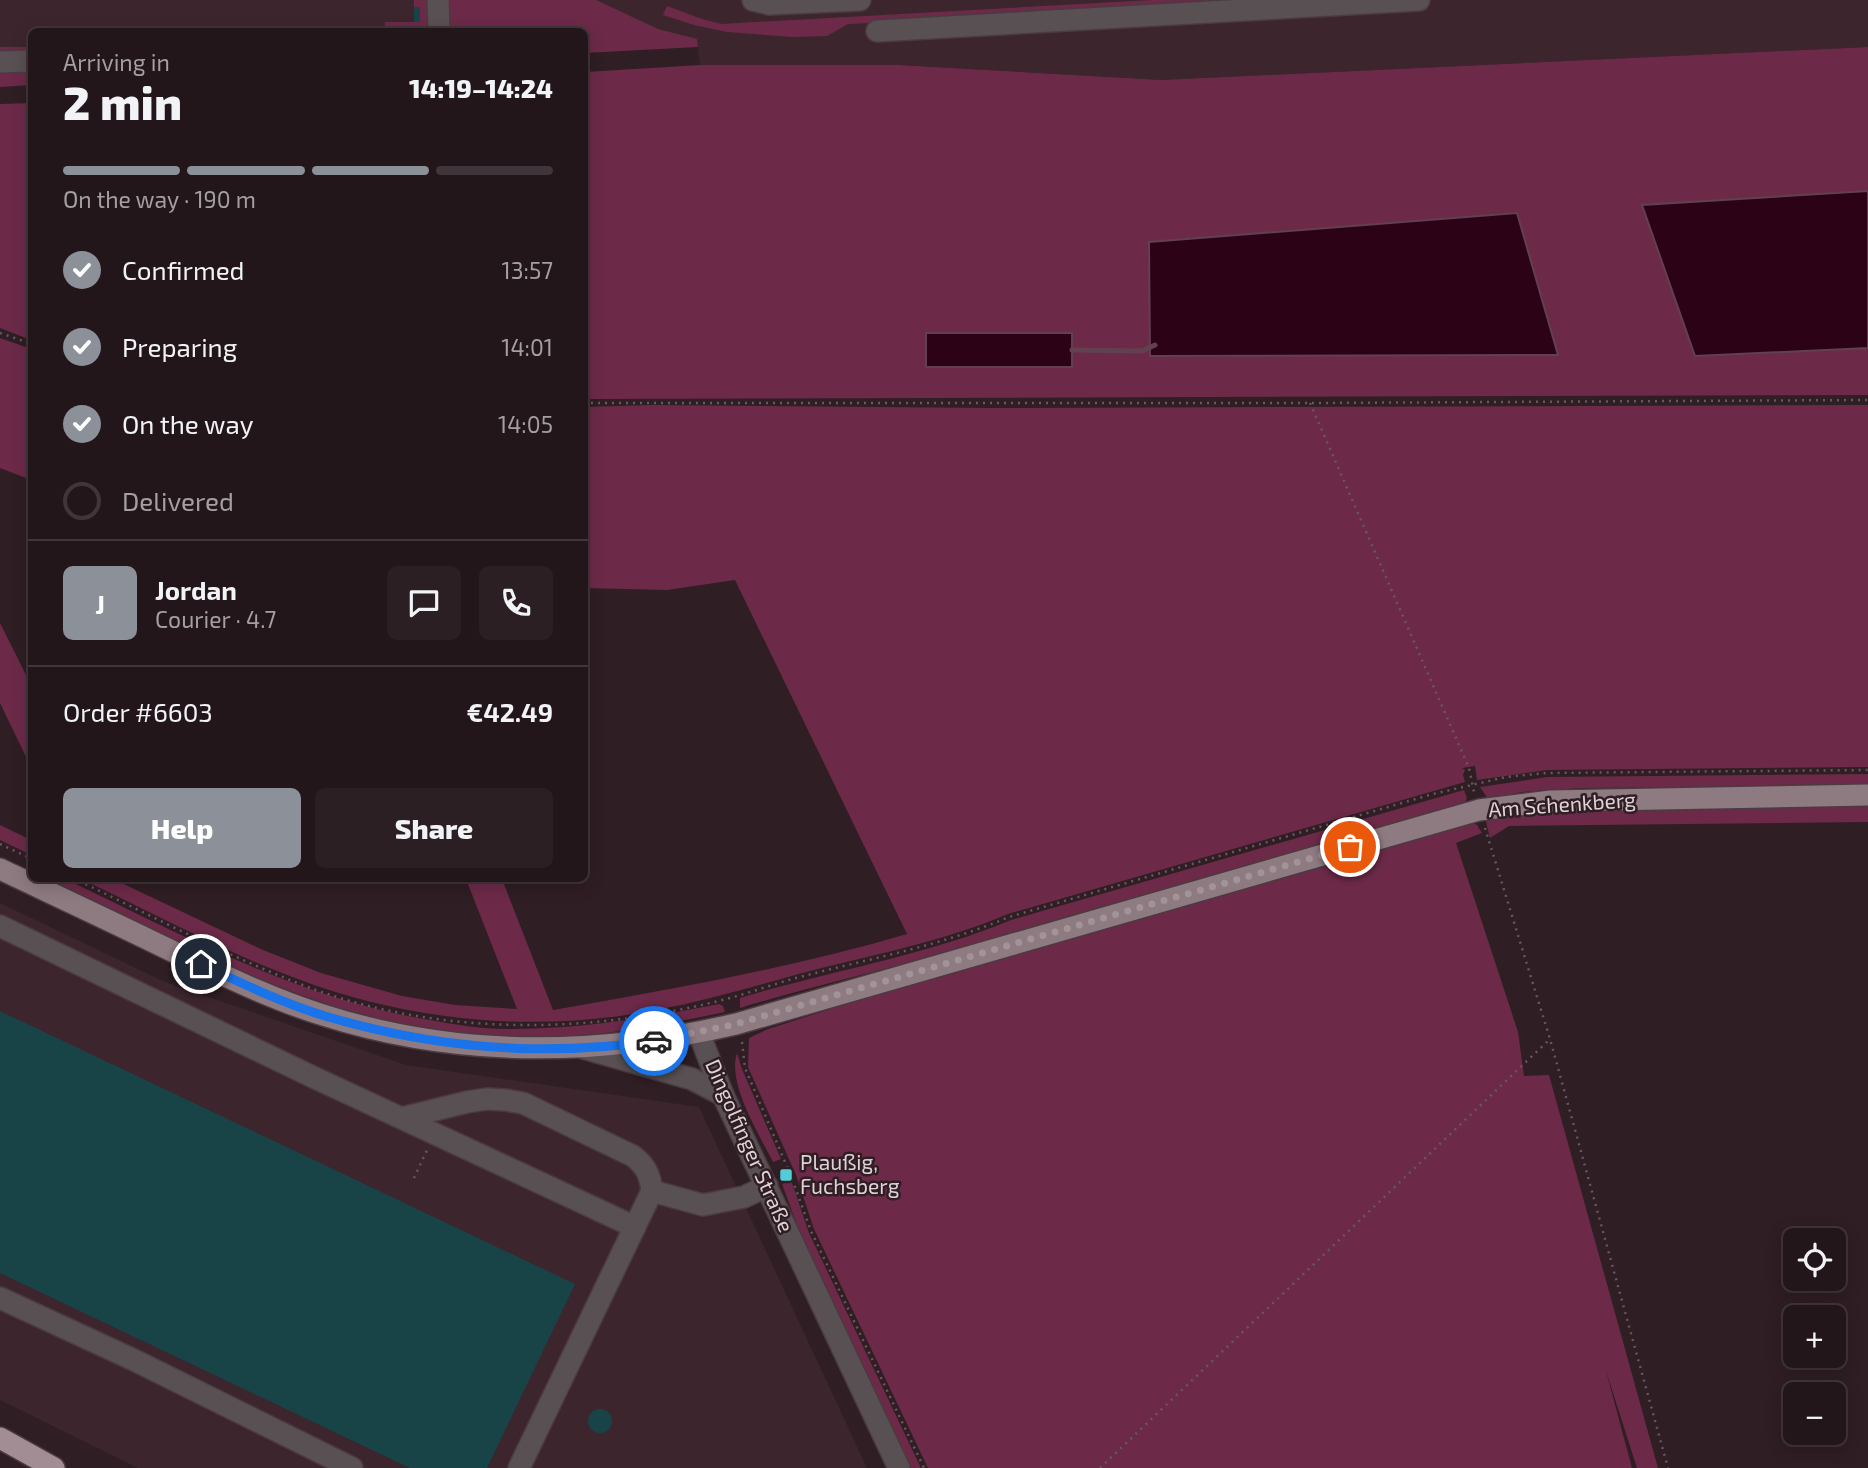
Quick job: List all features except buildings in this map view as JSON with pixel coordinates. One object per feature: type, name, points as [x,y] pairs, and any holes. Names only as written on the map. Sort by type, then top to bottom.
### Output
[{"type":"highway","points":[[0,1438],[54,1468]]},
{"type":"main road","name":"Am Schenkberg","points":[[699,1033],[1479,810],[1550,801],[1868,795]]},
{"type":"main road","name":"Dingolfinger Straße","points":[[0,869],[244,985],[323,1015],[388,1032],[452,1043],[504,1048],[583,1048],[699,1033]]},
{"type":"street","points":[[438,0],[439,28]]},
{"type":"street","points":[[753,0],[769,4],[860,0]]},
{"type":"street","points":[[877,31],[1419,0]]},
{"type":"street","points":[[0,62],[28,61]]},
{"type":"street","points":[[0,926],[635,1227]]},
{"type":"street","name":"Dingolfinger Straße","points":[[699,1033],[723,1095],[900,1468]]},
{"type":"street","points":[[583,1048],[692,1079],[723,1095]]},
{"type":"street","points":[[402,1118],[487,1099],[523,1103],[633,1156],[644,1164],[650,1177],[652,1191],[519,1468]]},
{"type":"street","points":[[652,1191],[703,1205],[744,1197],[767,1186]]},
{"type":"street","points":[[0,1298],[134,1360],[352,1468]]},
{"type":"path","points":[[0,333],[28,343]]},
{"type":"path","points":[[588,403],[1868,400]]},
{"type":"path","points":[[1310,403],[1469,768],[1479,810],[1550,1039],[1668,1468]]},
{"type":"path","points":[[81,882],[255,965],[315,989],[400,1012],[452,1021],[506,1026],[564,1024],[655,1014],[729,998],[795,978],[902,952],[1009,917],[1433,794],[1506,777],[1546,773],[1868,770]]},
{"type":"path","points":[[0,844],[28,857]]},
{"type":"path","points":[[736,1024],[745,1068],[792,1176],[811,1231],[923,1468]]},
{"type":"path","points":[[1100,1468],[1550,1039]]},
{"type":"path","points":[[414,1178],[435,1134]]},
{"type":"shaded area","points":[[0,0],[1868,0],[1868,47],[1161,80],[898,65],[700,65],[697,39],[588,32],[588,28],[28,28],[28,64],[0,66]]},
{"type":"shaded area","points":[[414,0],[596,0],[658,29],[697,39],[698,47],[588,53],[588,28],[384,28],[385,22],[420,22],[420,7],[414,7]]},
{"type":"shaded area","points":[[1152,0],[1359,0],[848,24],[827,36],[793,37],[727,32],[663,15],[667,6],[721,24]]},
{"type":"shaded area","points":[[0,47],[28,47],[28,85],[0,87]]},
{"type":"shaded area","points":[[1868,47],[1868,395],[588,399],[588,72],[700,65],[898,65],[1161,80]]},
{"type":"shaded area","points":[[28,103],[28,339],[0,328],[0,104]]},
{"type":"shaded area","points":[[1868,191],[1868,348],[1695,356],[1642,205]]},
{"type":"shaded area","points":[[1517,213],[1558,355],[1150,356],[1149,242]]},
{"type":"shaded area","points":[[926,333],[1072,333],[1072,367],[926,367]]},
{"type":"shaded area","points":[[0,338],[28,348],[28,479],[0,468]]},
{"type":"shaded area","points":[[1868,405],[1868,767],[1547,770],[1477,780],[1475,766],[1462,768],[1465,770],[1465,782],[1008,914],[929,941],[691,1003],[613,1017],[571,1021],[528,1022],[442,1016],[358,999],[256,963],[87,882],[119,882],[263,950],[321,973],[402,996],[455,1005],[517,1009],[467,882],[503,882],[553,1010],[687,986],[907,934],[735,580],[667,590],[588,588],[588,407]]},
{"type":"shaded area","points":[[0,623],[28,679],[28,761],[0,703]]},
{"type":"shaded area","points":[[1868,774],[1868,786],[1581,788],[1522,792],[1488,799],[1480,787],[1547,777]]},
{"type":"shaded area","points":[[1464,790],[1467,798],[1464,804],[937,955],[740,1008],[740,998],[945,944],[1011,920]]},
{"type":"shaded area","points":[[1868,805],[1868,822],[1509,826],[1490,838],[1486,822],[1491,818],[1552,809]]},
{"type":"shaded area","points":[[1470,821],[1477,825],[1482,833],[1456,843],[1518,1032],[1524,1076],[1549,1075],[1658,1468],[1637,1468],[1606,1371],[1632,1468],[928,1468],[814,1229],[796,1175],[748,1067],[749,1038],[768,1029],[928,978]]},
{"type":"shaded area","points":[[0,825],[28,839],[28,854],[0,840]]},
{"type":"shaded area","points":[[52,882],[71,882],[196,942],[284,979],[376,1009],[424,1019],[508,1029],[614,1022],[719,1004],[725,1012],[587,1035],[541,1038],[475,1036],[410,1027],[347,1010],[285,989],[164,936]]},
{"type":"shaded area","points":[[0,903],[165,982],[406,1065],[699,1107],[867,1468],[138,1468],[0,1400]]},
{"type":"shaded area","points":[[737,1053],[781,1159],[773,1162],[740,1094],[736,1079]]},
{"type":"shaded area","points":[[791,1180],[809,1233],[921,1468],[911,1468],[801,1236],[782,1184]]},
{"type":"waterway","points":[[1072,350],[1142,351],[1155,345]]},
{"type":"way so far","points":[[654,1041],[699,1033],[791,1009],[1350,847]]},
{"type":"place","name":"Plaußig, Fuchsberg","points":[[786,1175]]},
{"type":"route","points":[[201,964],[244,985],[323,1015],[388,1032],[452,1043],[547,1049],[654,1041]]}]
